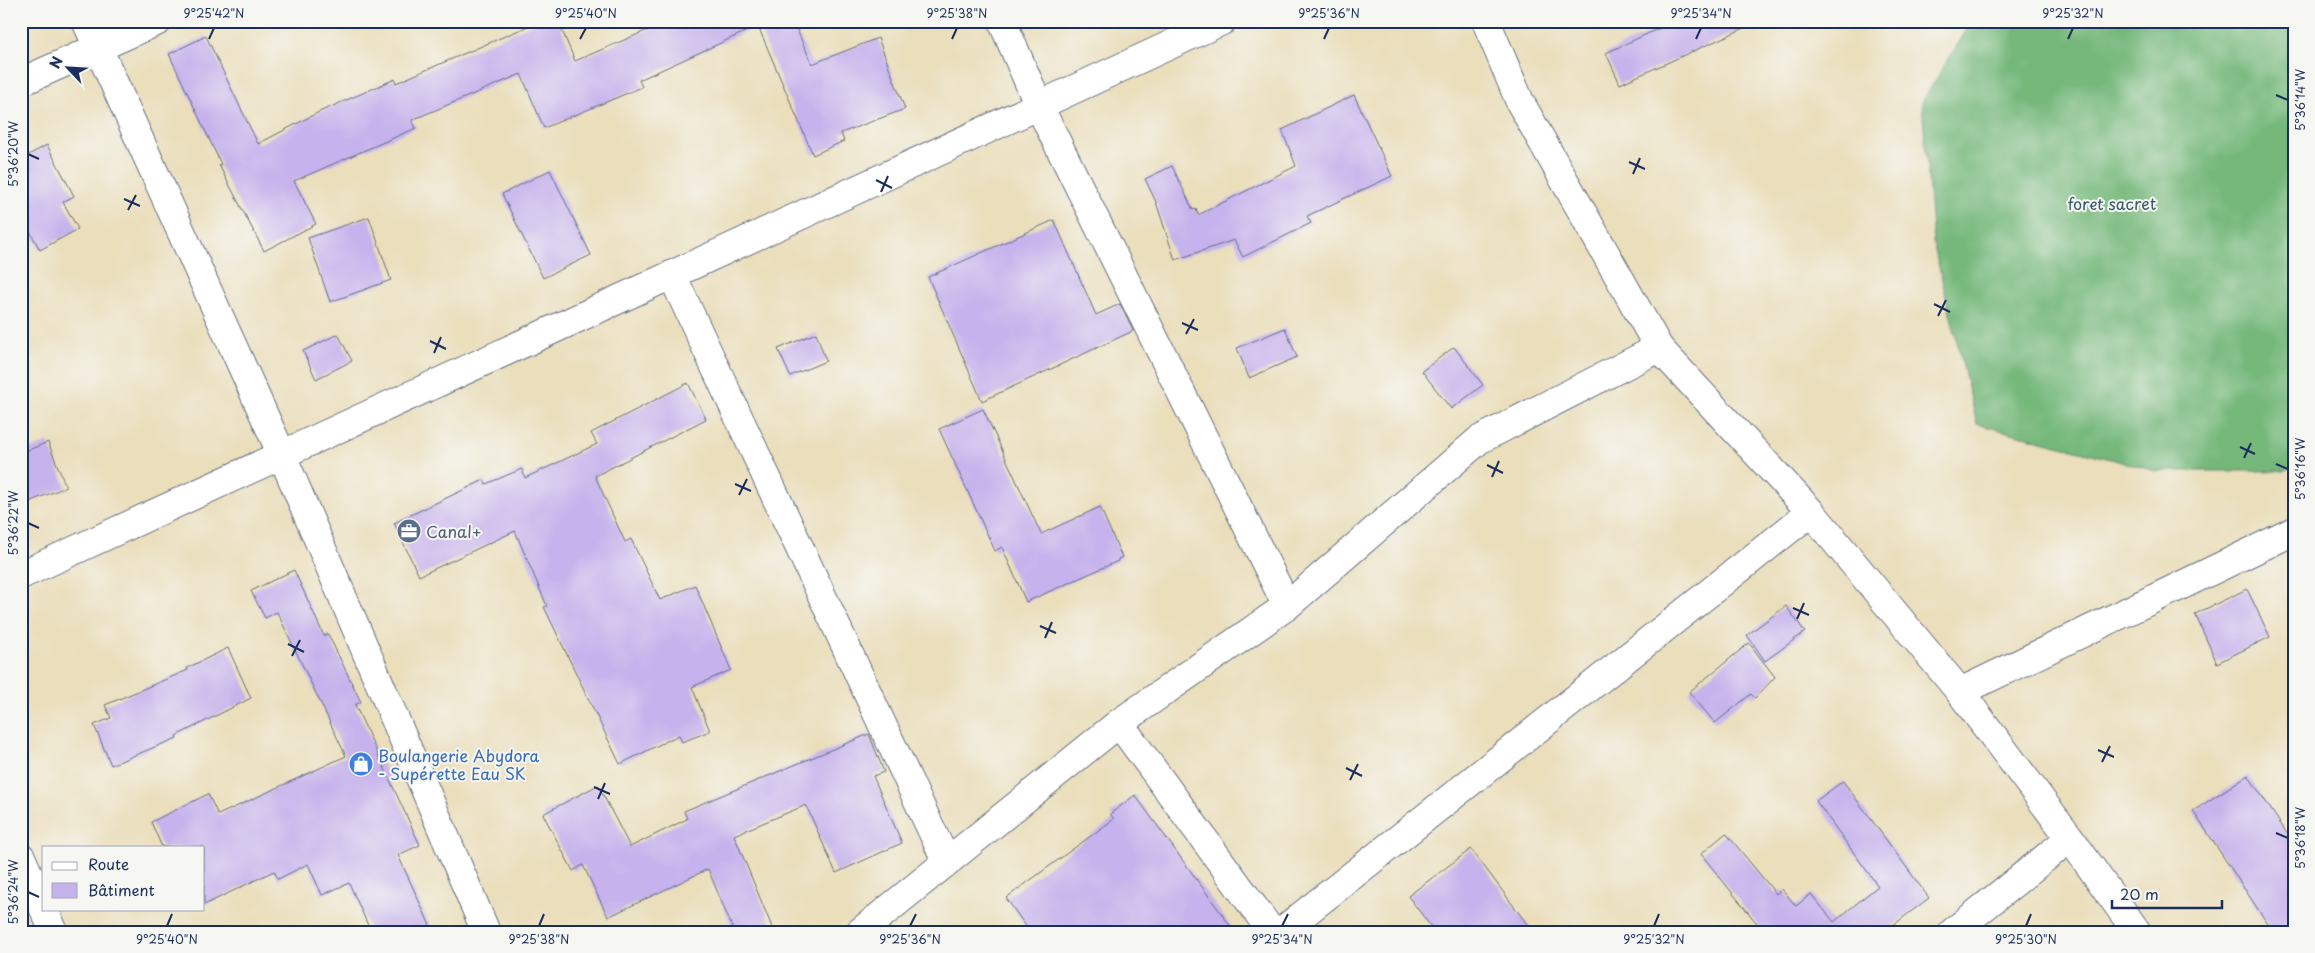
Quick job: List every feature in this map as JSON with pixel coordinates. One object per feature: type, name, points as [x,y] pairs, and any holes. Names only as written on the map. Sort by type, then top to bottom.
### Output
[{"type":"street","points":[[86,21],[282,455],[486,932]]},
{"type":"street","points":[[21,82],[158,21]]},
{"type":"street","points":[[1002,21],[1039,106],[1288,606]]},
{"type":"street","points":[[21,575],[1222,21]]},
{"type":"street","points":[[1486,21],[1520,102],[1659,348],[1811,512],[1960,692],[2070,838],[2137,932]]},
{"type":"street","points":[[672,275],[947,863]]},
{"type":"street","points":[[860,932],[1119,723],[1288,606],[1480,440],[1659,348]]},
{"type":"street","points":[[1281,932],[1811,512]]},
{"type":"street","points":[[1960,692],[2294,531]]},
{"type":"street","points":[[1119,723],[1272,932]]},
{"type":"street","points":[[1953,932],[2070,838]]},
{"type":"street","points":[[21,857],[42,904]]},
{"type":"street","points":[[44,910],[54,932]]},
{"type":"green space","name":"foret sacret","points":[[1972,21],[2294,21],[2294,466],[2284,471],[2156,471],[1977,424],[1933,243],[1922,102]]},
{"type":"building","points":[[540,21],[558,21],[575,61],[669,21],[793,21],[812,64],[878,38],[905,109],[841,133],[844,141],[813,155],[758,26],[639,80],[642,87],[544,128],[521,74],[412,120],[416,128],[294,181],[316,224],[264,251],[219,165],[221,164],[169,54],[206,36],[258,144],[319,112],[395,79],[396,83]]},
{"type":"building","points":[[1675,21],[1760,21],[1620,84],[1606,53]]},
{"type":"building","points":[[1354,95],[1392,176],[1307,216],[1311,223],[1243,257],[1234,240],[1175,260],[1156,202],[1145,179],[1172,166],[1193,210],[1196,209],[1198,215],[1296,166],[1282,130]]},
{"type":"building","points":[[47,145],[74,196],[63,202],[78,229],[40,250],[21,215],[21,159]]},
{"type":"building","points":[[550,170],[591,255],[543,278],[502,194]]},
{"type":"building","points":[[369,217],[391,280],[330,302],[308,238]]},
{"type":"building","points":[[1054,220],[1096,315],[1120,304],[1133,331],[982,401],[928,277]]},
{"type":"building","points":[[1285,328],[1297,357],[1249,378],[1237,348]]},
{"type":"building","points":[[816,333],[826,361],[790,376],[778,349]]},
{"type":"building","points":[[338,334],[352,361],[316,379],[303,351]]},
{"type":"building","points":[[1454,347],[1483,385],[1451,409],[1422,371]]},
{"type":"building","points":[[688,383],[706,419],[595,476],[625,542],[631,539],[660,600],[695,585],[731,670],[692,687],[710,731],[682,742],[679,735],[620,764],[544,607],[547,606],[515,531],[419,576],[394,523],[484,480],[486,484],[522,469],[525,478],[597,444],[591,433]]},
{"type":"building","points":[[983,409],[1041,534],[1100,507],[1122,557],[1118,561],[1026,602],[1002,547],[995,551],[939,429]]},
{"type":"building","points":[[48,442],[66,487],[21,505],[21,453]]},
{"type":"building","points":[[294,570],[324,636],[328,634],[361,702],[355,705],[420,845],[398,855],[433,932],[371,932],[349,883],[322,895],[308,864],[278,879],[274,871],[205,905],[205,846],[162,846],[151,822],[208,794],[218,815],[346,756],[277,612],[265,618],[251,591]]},
{"type":"building","points":[[2247,589],[2270,637],[2217,663],[2195,614]]},
{"type":"building","points":[[1786,606],[1805,632],[1765,661],[1747,635]]},
{"type":"building","points":[[1749,643],[1775,677],[1755,698],[1751,694],[1715,723],[1689,692]]},
{"type":"building","points":[[228,648],[251,698],[176,736],[177,738],[111,765],[94,725],[111,718],[105,705],[188,670],[187,668]]},
{"type":"building","points":[[869,734],[884,772],[873,776],[902,843],[836,873],[806,805],[734,835],[774,932],[734,932],[708,869],[608,917],[583,865],[573,871],[543,814],[598,785],[630,847],[687,819],[684,811]]},
{"type":"building","points":[[2248,775],[2294,844],[2294,932],[2273,932],[2193,811]]},
{"type":"building","points":[[1843,781],[1929,898],[1884,932],[1764,932],[1701,854],[1726,833],[1776,894],[1782,889],[1796,906],[1811,894],[1834,922],[1878,886],[1816,801]]},
{"type":"building","points":[[1135,795],[1235,932],[1030,932],[1006,898],[1114,819],[1110,814]]},
{"type":"building","points":[[1471,849],[1533,932],[1435,932],[1408,896]]},
{"type":"place","name":"Canal+","points":[[409,531]]},
{"type":"place","name":"Boulangerie Abydora - Supérette Eau SK","points":[[361,764]]}]
